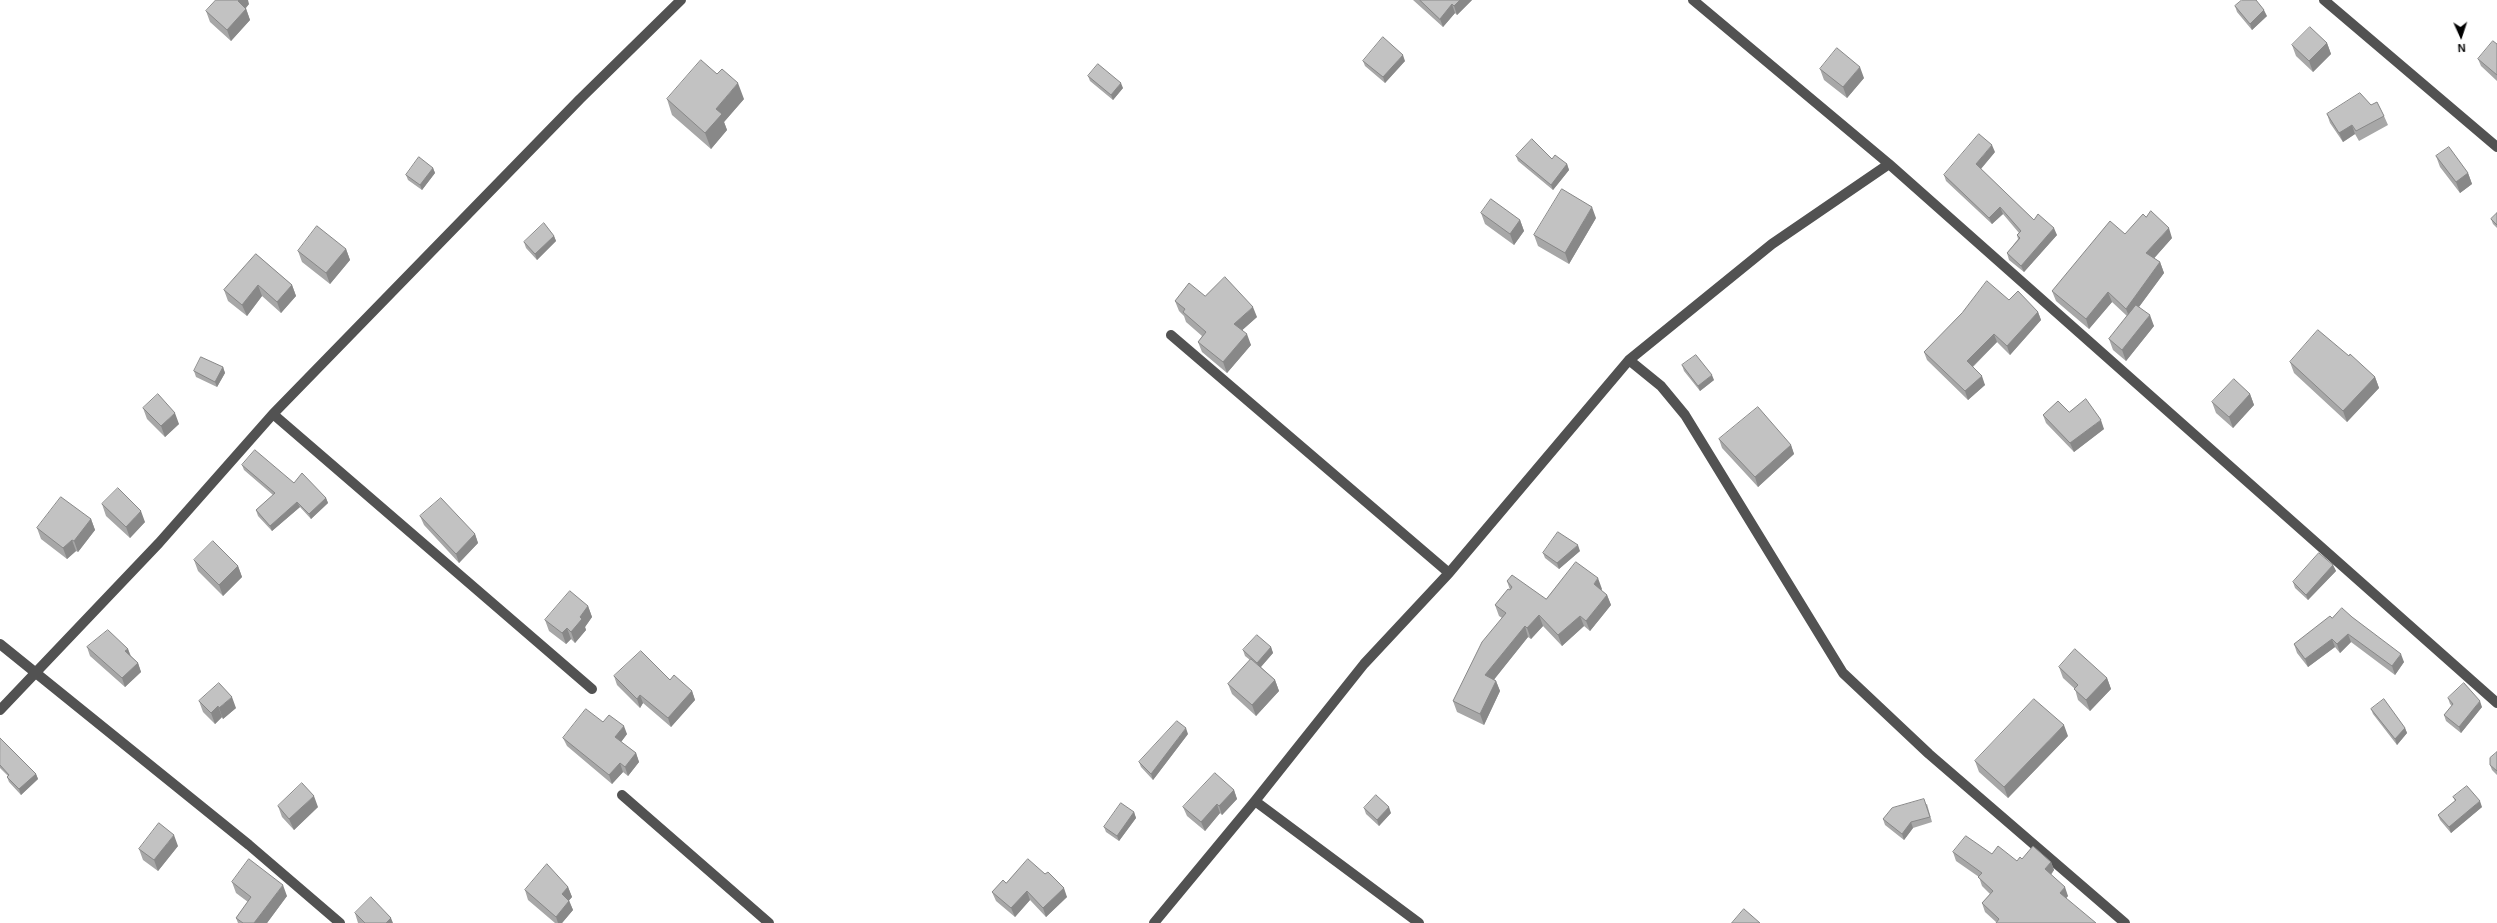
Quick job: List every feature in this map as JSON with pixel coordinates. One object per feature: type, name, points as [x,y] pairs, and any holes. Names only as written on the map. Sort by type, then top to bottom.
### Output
[{"type":"street","points":[[0,710],[35,675],[159,543],[273,414],[580,99],[681,0]]},
{"type":"street","points":[[1694,0],[1889,164],[2497,703]]},
{"type":"street","points":[[2324,0],[2497,147]]},
{"type":"street","points":[[1154,923],[1255,801],[1364,664],[1449,574],[1629,360],[1772,244],[1889,164]]},
{"type":"street","points":[[1171,335],[1449,574]]},
{"type":"street","points":[[1629,360],[1661,386],[1685,415],[1843,673],[1929,754],[2125,923]]},
{"type":"street","points":[[273,414],[592,689]]},
{"type":"street","points":[[0,644],[35,675],[249,845],[340,923]]},
{"type":"street","points":[[622,795],[769,923]]},
{"type":"street","points":[[1255,801],[1419,923]]},
{"type":"building","points":[[216,0],[239,0],[238,1],[246,9],[227,30],[206,11]]},
{"type":"building","points":[[1420,0],[1460,0],[1454,6],[1452,4],[1440,19]]},
{"type":"building","points":[[2242,0],[2256,0],[2264,10],[2250,24],[2235,6]]},
{"type":"building","points":[[2310,27],[2327,43],[2309,61],[2292,45]]},
{"type":"building","points":[[1383,37],[1403,55],[1383,77],[1363,61]]},
{"type":"building","points":[[2493,41],[2497,44],[2497,75],[2478,59]]},
{"type":"building","points":[[1837,48],[1860,67],[1843,87],[1820,69]]},
{"type":"building","points":[[701,60],[717,74],[722,69],[738,83],[716,109],[722,114],[705,133],[667,99]]},
{"type":"building","points":[[1098,64],[1121,83],[1111,95],[1088,76]]},
{"type":"building","points":[[2360,93],[2371,105],[2377,102],[2384,116],[2356,131],[2352,125],[2339,133],[2327,114]]},
{"type":"building","points":[[1979,134],[1992,145],[1976,164],[2034,220],[2038,214],[2054,228],[2021,266],[2007,253],[2020,238],[2017,235],[2021,231],[2000,207],[1989,218],[1944,175]]},
{"type":"building","points":[[1532,139],[1552,159],[1555,155],[1567,164],[1551,185],[1516,156]]},
{"type":"building","points":[[2449,147],[2468,173],[2456,182],[2436,156]]},
{"type":"building","points":[[419,157],[433,168],[420,185],[406,175]]},
{"type":"building","points":[[1562,189],[1592,207],[1565,253],[1534,235]]},
{"type":"building","points":[[1491,199],[1520,220],[1510,234],[1481,213]]},
{"type":"building","points":[[2151,211],[2169,228],[2146,253],[2160,262],[2126,309],[2108,292],[2086,319],[2052,291],[2110,221],[2125,234],[2143,214],[2146,217]]},
{"type":"building","points":[[2497,213],[2497,225],[2491,219]]},
{"type":"building","points":[[544,223],[554,236],[535,254],[524,242]]},
{"type":"building","points":[[317,226],[346,249],[326,273],[298,251]]},
{"type":"building","points":[[256,254],[292,285],[277,302],[258,285],[242,305],[224,290]]},
{"type":"building","points":[[1225,277],[1253,307],[1234,324],[1247,334],[1223,362],[1198,342],[1206,332],[1183,312],[1185,309],[1175,301],[1189,283],[1205,296]]},
{"type":"building","points":[[1987,281],[2009,300],[2018,291],[2038,312],[2007,346],[1994,334],[1967,361],[1982,376],[1965,391],[1924,352],[1962,313]]},
{"type":"building","points":[[2136,305],[2150,315],[2122,350],[2109,339]]},
{"type":"building","points":[[2318,330],[2349,356],[2350,354],[2375,377],[2343,411],[2290,362]]},
{"type":"building","points":[[1696,355],[1712,375],[1698,386],[1682,365]]},
{"type":"building","points":[[201,357],[223,367],[215,382],[194,371]]},
{"type":"building","points":[[2234,379],[2250,394],[2229,417],[2212,402]]},
{"type":"building","points":[[158,394],[175,413],[161,426],[143,408]]},
{"type":"building","points":[[2086,399],[2101,420],[2070,443],[2043,415],[2058,401],[2069,412]]},
{"type":"building","points":[[1758,407],[1791,445],[1755,477],[1719,439]]},
{"type":"building","points":[[255,450],[294,483],[302,473],[326,498],[309,514],[297,502],[270,526],[256,510],[275,493],[242,465]]},
{"type":"building","points":[[118,488],[141,511],[126,527],[102,504]]},
{"type":"building","points":[[61,497],[91,519],[74,541],[72,540],[63,548],[37,528]]},
{"type":"building","points":[[441,498],[475,534],[456,554],[420,516]]},
{"type":"building","points":[[1558,532],[1578,545],[1557,563],[1543,553]]},
{"type":"building","points":[[213,541],[238,566],[219,585],[194,560]]},
{"type":"building","points":[[2319,553],[2333,565],[2306,595],[2293,582]]},
{"type":"building","points":[[1576,562],[1598,578],[1594,584],[1607,595],[1586,621],[1580,616],[1558,635],[1539,615],[1527,628],[1525,626],[1485,675],[1496,681],[1480,714],[1453,701],[1482,642],[1506,613],[1495,605],[1508,589],[1510,590],[1512,587],[1507,581],[1512,575],[1546,599]]},
{"type":"building","points":[[570,591],[588,606],[580,617],[582,619],[571,632],[567,628],[562,633],[545,620]]},
{"type":"building","points":[[2342,608],[2401,654],[2392,666],[2348,634],[2337,644],[2332,639],[2305,659],[2294,644],[2330,616],[2332,618]]},
{"type":"building","points":[[108,630],[128,649],[125,651],[138,663],[122,678],[87,647]]},
{"type":"building","points":[[1257,635],[1271,647],[1257,663],[1243,650]]},
{"type":"building","points":[[2075,649],[2107,678],[2086,700],[2074,689],[2078,685],[2059,667]]},
{"type":"building","points":[[641,651],[670,680],[674,675],[692,691],[668,718],[640,695],[637,699],[614,676]]},
{"type":"building","points":[[1251,659],[1275,680],[1252,705],[1228,684]]},
{"type":"building","points":[[219,683],[232,697],[219,708],[218,706],[211,713],[199,701]]},
{"type":"building","points":[[2464,683],[2480,701],[2459,727],[2444,715],[2453,704],[2448,698]]},
{"type":"building","points":[[2034,699],[2064,725],[2004,787],[1975,761]]},
{"type":"building","points":[[2384,699],[2405,728],[2395,739],[2371,709]]},
{"type":"building","points":[[586,709],[603,722],[609,715],[624,726],[615,737],[636,753],[625,767],[620,763],[609,775],[563,738]]},
{"type":"building","points":[[1177,721],[1186,728],[1151,774],[1139,762]]},
{"type":"building","points":[[0,738],[36,774],[19,789],[7,777],[9,775],[0,765]]},
{"type":"building","points":[[2497,752],[2497,771],[2490,765],[2490,758]]},
{"type":"building","points":[[1215,773],[1234,790],[1219,806],[1217,804],[1201,822],[1183,807]]},
{"type":"building","points":[[302,783],[314,796],[289,819],[278,806]]},
{"type":"building","points":[[2467,786],[2480,801],[2449,827],[2438,815],[2456,800],[2453,797]]},
{"type":"building","points":[[1376,795],[1389,807],[1377,820],[1364,808]]},
{"type":"building","points":[[1924,799],[1930,817],[1911,822],[1902,834],[1883,819],[1892,808]]},
{"type":"building","points":[[1121,803],[1134,812],[1117,836],[1104,827]]},
{"type":"building","points":[[159,823],[174,835],[154,860],[139,849]]},
{"type":"building","points":[[1966,836],[1992,854],[1998,846],[2017,861],[2020,857],[2022,859],[2033,846],[2051,862],[2045,869],[2065,887],[2060,893],[2096,923],[1996,923],[1999,919],[1982,903],[1993,891],[1978,877],[1982,873],[1953,852]]},
{"type":"building","points":[[249,859],[283,885],[254,923],[243,923],[236,918],[251,897],[232,882]]},
{"type":"building","points":[[1028,859],[1045,874],[1048,872],[1064,888],[1043,908],[1027,891],[1011,908],[992,892],[1003,880],[1006,883]]},
{"type":"building","points":[[547,864],[568,887],[562,894],[569,901],[556,917],[525,890]]},
{"type":"building","points":[[371,897],[391,918],[386,923],[365,923],[355,913]]},
{"type":"building","points":[[1744,909],[1760,923],[1732,923]]}]
